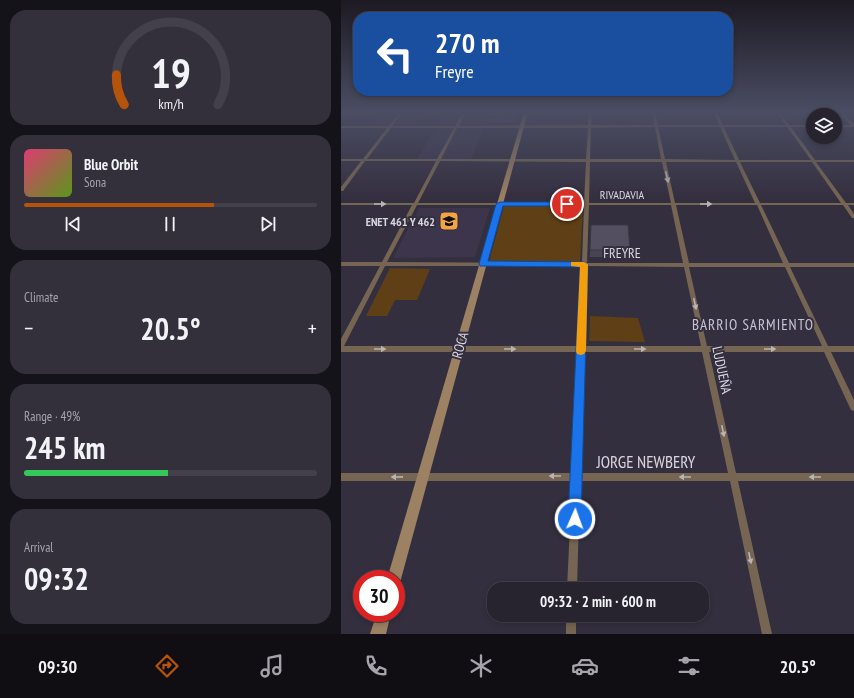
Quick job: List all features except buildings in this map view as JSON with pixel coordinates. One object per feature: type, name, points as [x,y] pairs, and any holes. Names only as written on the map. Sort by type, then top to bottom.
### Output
[{"type":"street","points":[[341,190],[378,142]]},
{"type":"street","points":[[341,345],[449,142]]},
{"type":"street","name":"ROCA","points":[[396,570],[517,142]]},
{"type":"street","points":[[572,582],[589,142]]},
{"type":"street","name":"LUDUEÑA","points":[[660,142],[767,634]]},
{"type":"street","points":[[729,142],[854,408]]},
{"type":"street","points":[[799,142],[854,217]]},
{"type":"street","points":[[341,160],[854,161]]},
{"type":"street","name":"RIVADAVIA","points":[[341,204],[854,204]]},
{"type":"street","name":"FREYRE","points":[[341,264],[854,265]]},
{"type":"street","points":[[341,349],[854,349]]},
{"type":"street","name":"JORGE NEWBERY","points":[[341,477],[854,476]]},
{"type":"street","points":[[378,634],[381,622]]},
{"type":"street","points":[[571,622],[571,634]]},
{"type":"shaded area","points":[[427,142],[478,142],[470,161],[416,161]]},
{"type":"shaded area","points":[[504,206],[583,206],[580,262],[489,262]]},
{"type":"shaded area","name":"ENET 461 Y 462","points":[[419,208],[490,208],[475,257],[393,258]]},
{"type":"shaded area","points":[[390,268],[430,269],[417,300],[395,300],[387,316],[366,316]]},
{"type":"shaded area","points":[[590,316],[638,318],[645,342],[589,341]]},
{"type":"slow traffic","points":[[574,264],[584,264],[581,351]]},
{"type":"place","name":"ENET 461 Y 462","points":[[449,221]]},
{"type":"district","name":"BARRIO SARMIENTO","points":[[753,324]]},
{"type":"route","points":[[567,204],[500,204],[483,264],[584,264],[575,519]]}]
